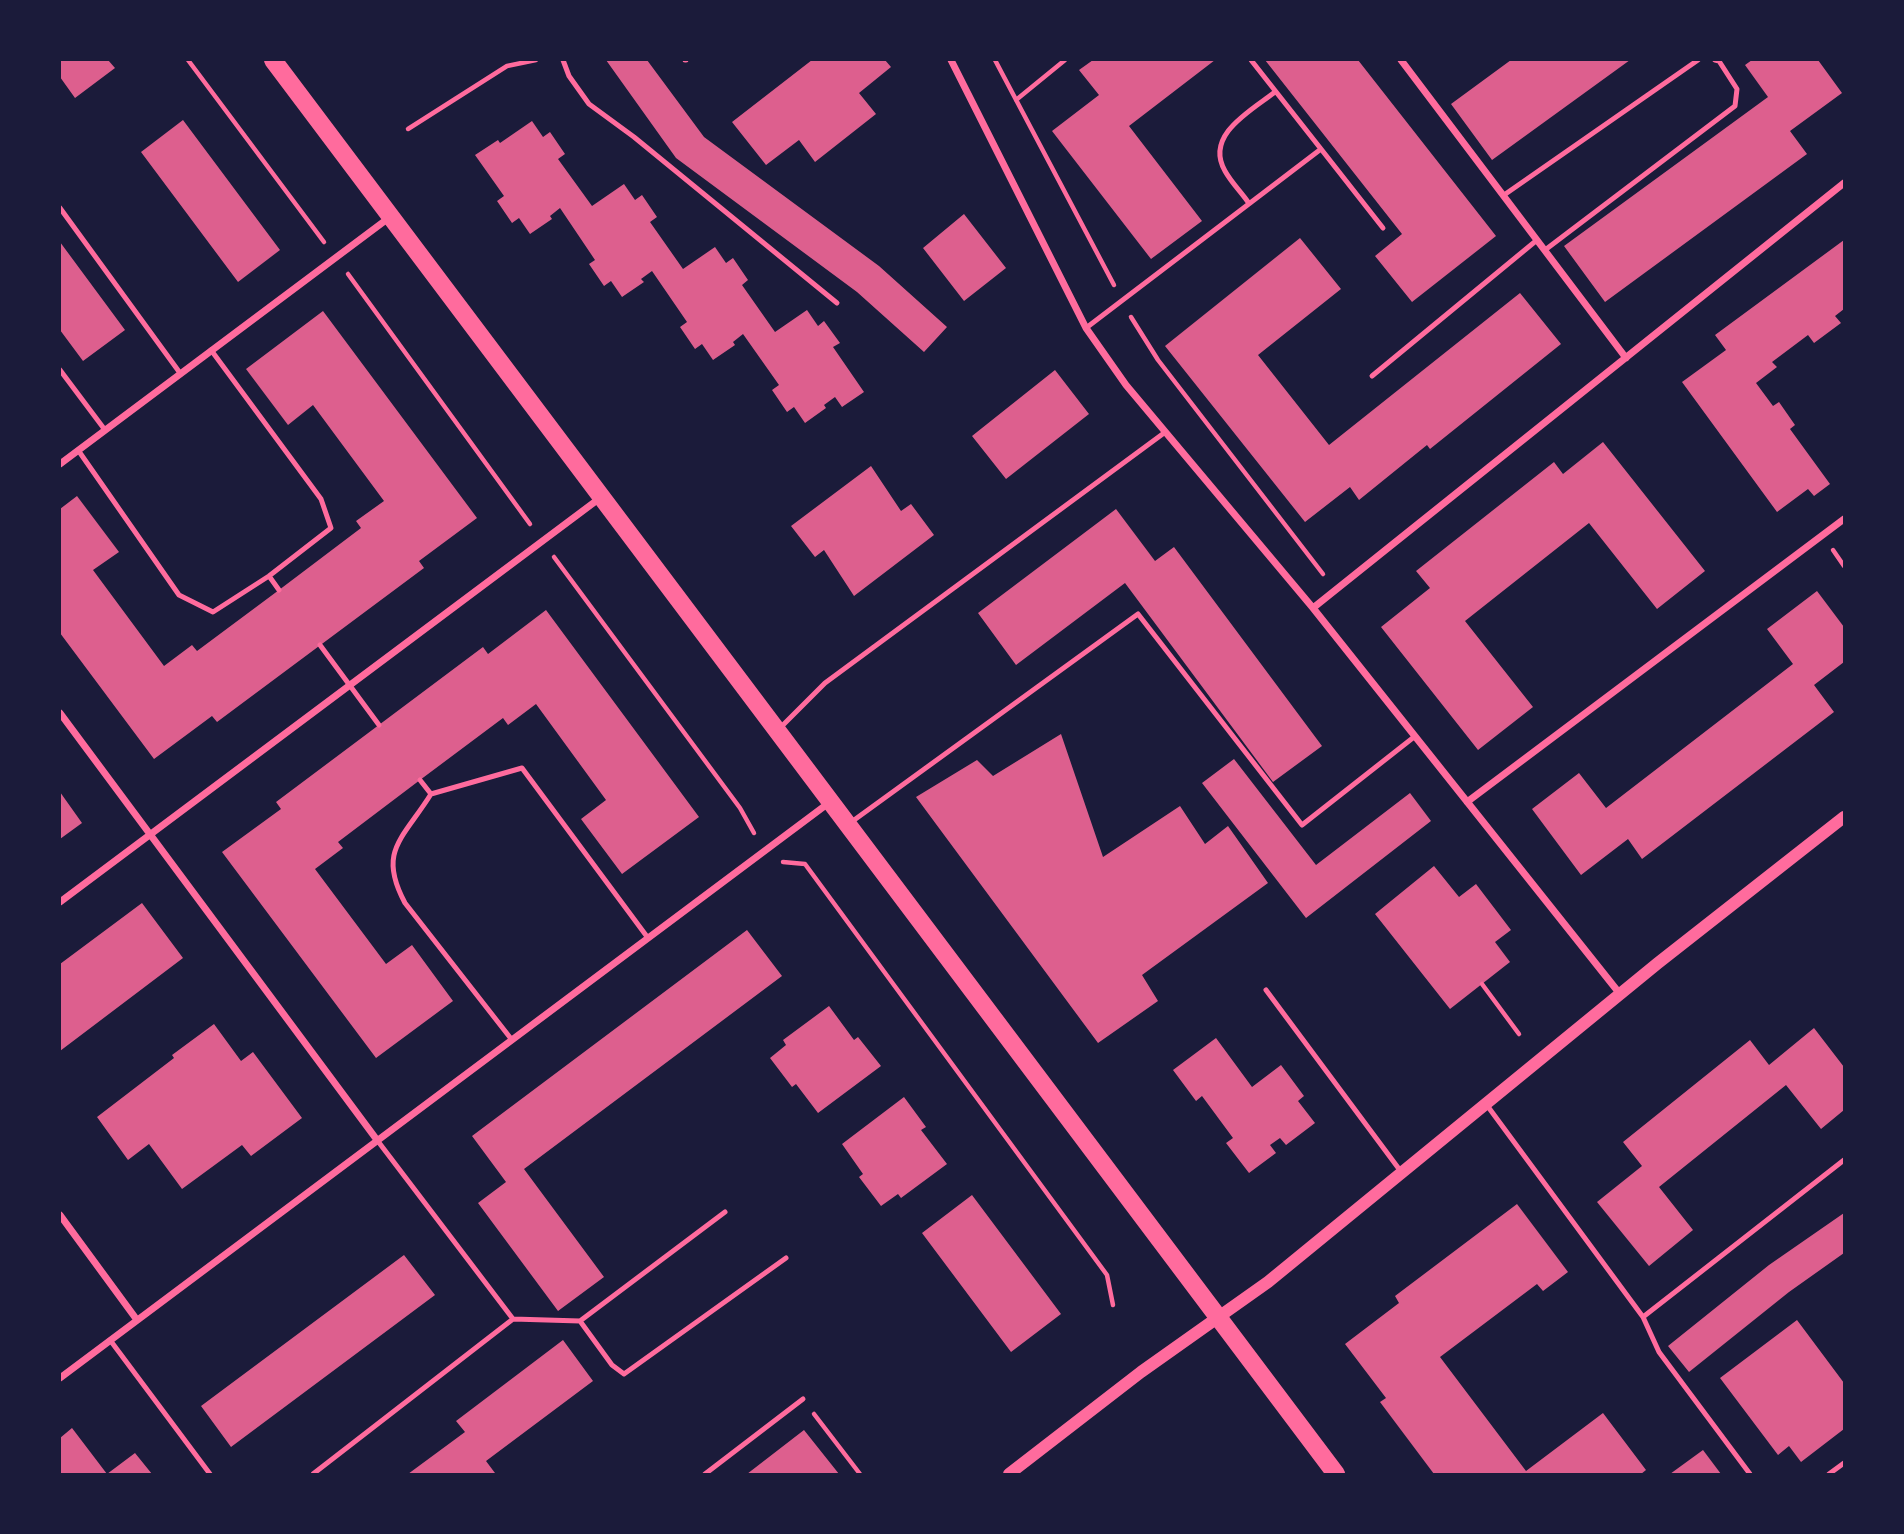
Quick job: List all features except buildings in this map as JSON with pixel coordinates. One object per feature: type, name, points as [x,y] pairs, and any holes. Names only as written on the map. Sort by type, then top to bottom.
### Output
[{"type":"main road","points":[[273,60],[1336,1475]]},
{"type":"street","points":[[951,60],[1086,328],[1164,433],[1313,608],[1620,994]]},
{"type":"street","points":[[1403,60],[1626,358]]},
{"type":"street","points":[[1313,608],[1844,183]]},
{"type":"street","points":[[60,464],[391,217]]},
{"type":"street","points":[[60,902],[601,497]]},
{"type":"street","points":[[1467,802],[1844,519]]},
{"type":"street","points":[[60,713],[377,1140]]},
{"type":"street","points":[[60,1378],[831,802]]},
{"type":"street","points":[[1016,1472],[1141,1372],[1268,1282],[1620,994],[1844,817]]},
{"type":"street","points":[[60,1215],[137,1320]]},
{"type":"lane","points":[[563,60],[569,76],[589,104],[644,145],[837,303]]},
{"type":"lane","points":[[1251,60],[1383,228]]},
{"type":"lane","points":[[1504,195],[1698,60]]},
{"type":"lane","points":[[1545,250],[1734,106],[1737,89],[1719,61],[1715,60]]},
{"type":"lane","points":[[1248,202],[1224,169],[1219,147],[1229,128],[1275,92]]},
{"type":"lane","points":[[1086,328],[1321,149]]},
{"type":"lane","points":[[60,208],[180,373]]},
{"type":"lane","points":[[1372,376],[1537,240]]},
{"type":"lane","points":[[78,450],[179,595],[213,612],[269,576],[331,528],[321,499],[211,350]]},
{"type":"lane","points":[[60,370],[105,430]]},
{"type":"lane","points":[[777,732],[825,682],[1164,433]]},
{"type":"lane","points":[[269,576],[279,590]]},
{"type":"lane","points":[[848,825],[1138,614],[1302,825],[1414,737]]},
{"type":"lane","points":[[320,645],[380,725]]},
{"type":"lane","points":[[512,1040],[405,903],[393,879],[391,857],[431,794],[522,768],[648,939]]},
{"type":"lane","points":[[420,780],[431,794]]},
{"type":"lane","points":[[1266,990],[1402,1173]]},
{"type":"lane","points":[[1486,1104],[1643,1317],[1659,1352],[1750,1475]]},
{"type":"lane","points":[[377,1140],[513,1319]]},
{"type":"lane","points":[[1643,1317],[1844,1160]]},
{"type":"lane","points":[[313,1475],[513,1319],[580,1321],[725,1212]]},
{"type":"lane","points":[[580,1321],[612,1365],[624,1374],[786,1258]]},
{"type":"lane","points":[[110,1340],[210,1475]]},
{"type":"lane","points":[[705,1475],[803,1399]]},
{"type":"lane","points":[[1829,1475],[1844,1463]]},
{"type":"path","points":[[188,60],[740,808],[765,851],[775,862],[805,864],[1107,1275],[1113,1305]]},
{"type":"path","points":[[408,129],[507,66],[536,60]]},
{"type":"path","points":[[995,60],[1122,302],[1158,360],[1335,590]]},
{"type":"path","points":[[1016,100],[1065,60]]},
{"type":"path","points":[[1482,984],[1519,1034]]},
{"type":"path","points":[[803,1399],[860,1475]]}]
